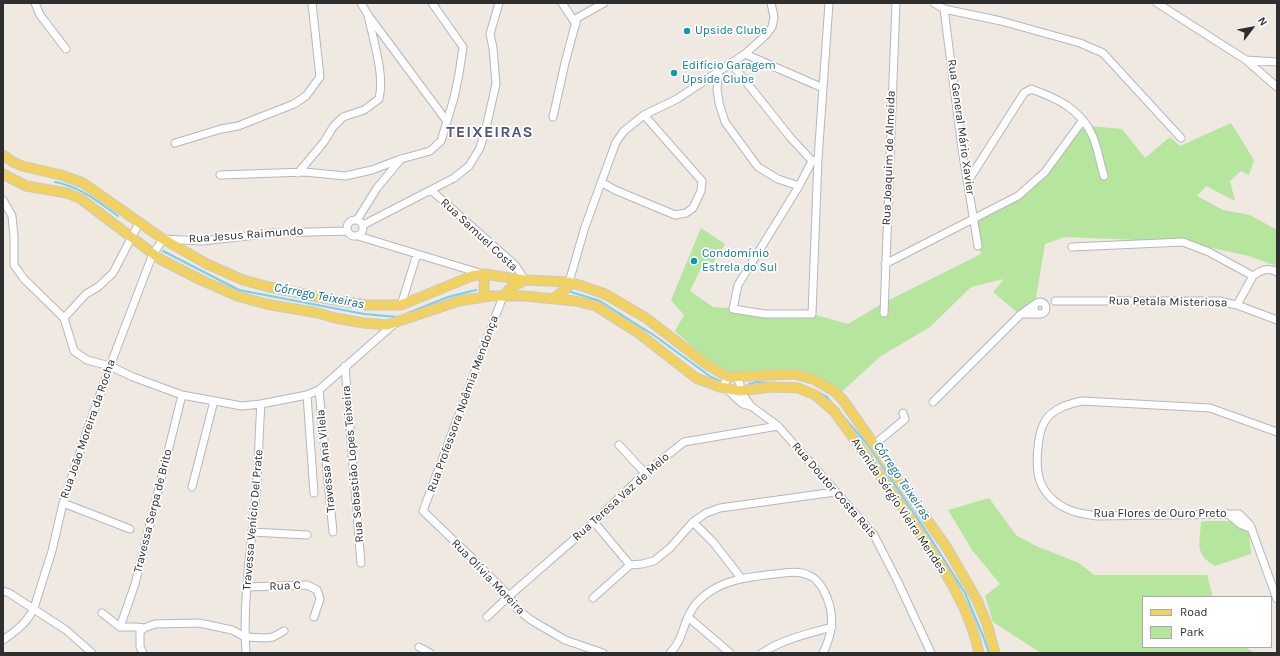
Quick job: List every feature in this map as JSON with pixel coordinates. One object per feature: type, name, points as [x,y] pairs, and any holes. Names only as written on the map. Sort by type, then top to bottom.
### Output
[{"type":"main road","points":[[3,155],[22,166],[66,177],[83,183],[163,239],[207,264],[243,280],[269,287],[366,305],[401,305],[466,278],[484,274],[525,280],[569,282],[605,294],[646,318],[706,364],[732,378]]},
{"type":"main road","points":[[3,161],[21,170],[37,173],[43,171]]},
{"type":"main road","name":"Avenida Sérgio Vieira Mendes","points":[[3,174],[26,186],[67,193],[81,199],[153,254],[199,279],[237,296],[266,304],[364,323],[387,325],[459,300],[503,296],[554,298],[576,301],[596,306],[637,332],[696,378],[740,391],[771,388],[798,388],[815,395],[834,411],[932,551],[959,598],[975,635],[979,653]]},
{"type":"main road","points":[[484,274],[484,297]]},
{"type":"main road","points":[[503,296],[512,287],[525,280]]},
{"type":"main road","points":[[554,298],[568,287],[569,282]]},
{"type":"main road","name":"Avenida Sérgio Vieira Mendes","points":[[732,378],[794,374],[813,379],[834,391],[844,400],[947,548],[979,606],[987,624],[995,653]]},
{"type":"street","points":[[35,3],[40,15],[66,49]]},
{"type":"street","points":[[175,143],[254,121],[294,104],[306,96],[320,77],[312,3]]},
{"type":"street","points":[[361,3],[368,15],[446,120]]},
{"type":"street","points":[[220,175],[305,172],[345,176],[372,170],[401,159],[430,151],[441,141],[459,74],[463,47],[432,3]]},
{"type":"street","points":[[484,274],[358,236],[353,236],[348,231],[348,226],[350,222],[360,223],[431,190],[454,178],[469,166],[480,148],[496,84],[493,48],[490,34],[499,3]]},
{"type":"street","points":[[562,3],[576,24]]},
{"type":"street","points":[[553,117],[577,18],[604,3]]},
{"type":"street","points":[[569,282],[585,227],[616,142],[624,131],[644,116],[677,99],[744,54],[766,35],[772,27],[774,17],[771,3]]},
{"type":"street","points":[[815,160],[738,286],[733,308],[765,314],[812,314],[815,160],[823,88],[828,3]]},
{"type":"street","name":"Rua Joaquim de Almeida","points":[[884,313],[896,3]]},
{"type":"street","points":[[934,3],[944,9],[1001,21],[1073,41],[1103,53],[1181,138]]},
{"type":"street","points":[[1157,3],[1246,60],[1277,87]]},
{"type":"street","name":"Rua General Mário Xavier","points":[[944,9],[978,246]]},
{"type":"street","points":[[298,173],[324,142],[333,127],[343,117],[364,110],[379,98],[381,77],[368,15]]},
{"type":"street","points":[[744,54],[823,88]]},
{"type":"street","points":[[1246,60],[1277,62]]},
{"type":"street","points":[[730,63],[790,137],[815,160]]},
{"type":"street","points":[[719,70],[716,89],[726,122],[758,167],[778,179],[799,186]]},
{"type":"street","points":[[968,181],[1024,93],[1031,89],[1050,96],[1069,106],[1083,120],[1092,136],[1104,176]]},
{"type":"street","points":[[601,182],[615,190],[675,215],[686,213],[693,208],[701,191],[702,181],[644,116]]},
{"type":"street","points":[[885,264],[1018,196],[1045,172],[1083,120]]},
{"type":"street","points":[[358,236],[362,232],[360,223],[377,188],[401,159]]},
{"type":"street","name":"Rua Samuel Costa","points":[[431,190],[515,265],[525,280]]},
{"type":"street","points":[[3,200],[12,216],[14,265],[24,279],[64,318],[74,351],[87,360],[110,366],[133,377],[182,395],[242,406],[307,395],[319,390],[345,366],[398,322]]},
{"type":"street","points":[[64,318],[86,294],[98,287],[114,273],[139,223]]},
{"type":"street","name":"Rua Jesus Raimundo","points":[[163,239],[202,241],[274,233],[348,231]]},
{"type":"street","points":[[153,254],[163,239]]},
{"type":"street","points":[[1072,247],[1184,242],[1209,252],[1253,276]]},
{"type":"street","name":"Rua João Moreira da Rocha","points":[[3,640],[20,627],[30,616],[34,608],[52,550],[63,503],[110,366],[153,254]]},
{"type":"street","points":[[401,305],[417,254]]},
{"type":"street","points":[[1237,305],[1253,276],[1259,271],[1265,269],[1277,272]]},
{"type":"street","name":"Rua Professora Noêmia Mendonça","points":[[423,511],[503,296]]},
{"type":"street","points":[[1021,314],[1042,313],[1055,301]]},
{"type":"street","name":"Rua Petala Misteriosa","points":[[1037,303],[1055,301],[1219,301],[1237,305],[1277,320]]},
{"type":"street","points":[[1037,303],[1034,310],[1036,313],[1042,313]]},
{"type":"street","points":[[933,402],[1021,314],[1037,303],[1045,304],[1046,307],[1042,313]]},
{"type":"street","name":"Rua Sebastião Lopes Teixeira","points":[[345,366],[361,563]]},
{"type":"street","points":[[726,388],[724,384],[732,378]]},
{"type":"street","name":"Rua Doutor Costa Reis","points":[[732,378],[740,384],[740,391],[750,406]]},
{"type":"street","name":"Rua Doutor Costa Reis","points":[[726,388],[743,404],[750,406],[778,426],[874,535],[931,653]]},
{"type":"street","name":"Travessa Ana Vilela","points":[[319,390],[333,532]]},
{"type":"street","name":"Travessa Serpa de Brito","points":[[120,627],[134,584],[182,395]]},
{"type":"street","points":[[307,395],[314,493]]},
{"type":"street","points":[[192,487],[214,401]]},
{"type":"street","name":"Rua Flores de Ouro Preto","points":[[1277,432],[1210,408],[1082,401],[1067,404],[1055,411],[1045,420],[1040,434],[1038,469],[1040,481],[1046,492],[1056,503],[1078,514],[1097,516],[1239,514],[1245,519],[1252,529],[1277,599]]},
{"type":"street","name":"Travessa Venício Del Prate","points":[[245,637],[247,587],[257,480],[261,404]]},
{"type":"street","points":[[875,444],[905,419],[903,413]]},
{"type":"street","name":"Rua Teresa Vaz de Melo","points":[[487,617],[594,522],[645,472],[684,442],[778,426]]},
{"type":"street","points":[[619,444],[645,472]]},
{"type":"street","points":[[593,598],[630,565],[654,561],[670,548],[693,522],[706,513],[720,508],[836,492]]},
{"type":"street","points":[[63,503],[130,529]]},
{"type":"street","name":"Rua Olívia Moreira","points":[[423,511],[509,596],[517,609],[531,620],[565,640],[603,653]]},
{"type":"street","points":[[594,522],[630,565]]},
{"type":"street","points":[[693,522],[713,542],[741,578]]},
{"type":"street","points":[[252,532],[307,535]]},
{"type":"street","points":[[670,653],[676,647],[681,638],[690,612],[704,596],[741,578],[798,572],[810,575],[820,584],[829,600],[832,612],[832,627],[829,641],[824,653]]},
{"type":"street","name":"Rua C","points":[[247,587],[307,585],[316,590],[320,599],[314,617]]},
{"type":"street","points":[[3,591],[34,608],[66,630],[92,653]]},
{"type":"street","points":[[102,614],[120,627],[136,626],[142,630]]},
{"type":"street","points":[[688,617],[730,653]]},
{"type":"street","points":[[142,630],[155,624],[199,623],[232,630],[245,637],[273,637],[284,631]]},
{"type":"street","points":[[762,653],[789,640],[832,627]]},
{"type":"street","points":[[142,630],[140,647],[143,653]]},
{"type":"street","points":[[245,637],[246,653]]},
{"type":"street","points":[[419,647],[430,653]]},
{"type":"green space","points":[[1231,123],[1254,160],[1249,175],[1241,171],[1230,181],[1235,201],[1206,186],[1197,196],[1223,210],[1250,215],[1277,230],[1277,266],[1245,255],[1183,242],[1065,237],[1045,244],[1036,298],[1018,313],[993,292],[1004,279],[971,287],[930,327],[881,356],[838,395],[799,373],[721,372],[675,331],[684,315],[671,300],[701,228],[725,244],[713,263],[705,260],[690,291],[713,307],[812,314],[848,324],[883,303],[981,254],[973,218],[998,207],[1045,172],[1079,125],[1122,129],[1145,158],[1170,137],[1180,146]]},
{"type":"green space","points":[[989,498],[1016,535],[1036,546],[1079,563],[1094,575],[1207,575],[1213,596],[1142,596],[1142,648],[1247,648],[1255,653],[1041,653],[993,622],[985,596],[1000,584],[972,550],[948,510]]},
{"type":"green space","points":[[1231,521],[1249,534],[1251,554],[1215,566],[1208,562],[1201,553],[1199,542],[1201,522]]},
{"type":"waterway","name":"Córrego Teixeiras","points":[[55,182],[81,191],[118,216]]},
{"type":"waterway","name":"Córrego Teixeiras","points":[[163,251],[239,290],[364,314],[398,317]]},
{"type":"waterway","name":"Córrego Teixeiras","points":[[408,313],[448,297],[476,290]]},
{"type":"waterway","name":"Córrego Teixeiras","points":[[568,291],[600,301],[655,336],[711,377],[720,381]]},
{"type":"waterway","name":"Córrego Teixeiras","points":[[749,384],[757,382],[770,383]]},
{"type":"waterway","name":"Córrego Teixeiras","points":[[821,394],[827,397],[835,407]]},
{"type":"waterway","name":"Córrego Teixeiras","points":[[842,415],[867,444],[924,528],[965,593],[989,653]]},
{"type":"place","name":"Upside Clube","points":[[687,31]]},
{"type":"place","name":"Edifício Garagem Upside Clube","points":[[674,73]]},
{"type":"place","name":"Condomínio Estrela do Sul","points":[[694,261]]},
{"type":"district","name":"TEIXEIRAS","points":[[490,132]]}]
